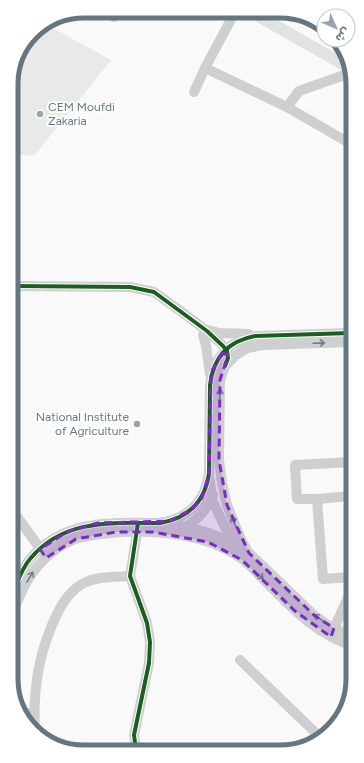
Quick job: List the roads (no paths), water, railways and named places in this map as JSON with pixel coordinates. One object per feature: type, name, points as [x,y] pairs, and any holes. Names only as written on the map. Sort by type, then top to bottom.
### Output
[{"type":"main road","points":[[263,18],[340,57]]},
{"type":"street","points":[[194,92],[204,68],[232,18]]},
{"type":"street","points":[[204,68],[287,107],[346,141]]},
{"type":"street","points":[[287,107],[299,91],[345,75]]},
{"type":"street","points":[[18,286],[130,287],[144,289],[158,295],[196,324],[228,353]]},
{"type":"street","points":[[204,332],[248,334],[255,336]]},
{"type":"street","points":[[204,332],[210,379]]},
{"type":"street","points":[[346,333],[255,336],[245,338],[235,343],[228,353],[215,363],[210,379],[209,473],[212,500],[232,542],[295,611],[312,625],[346,636]]},
{"type":"street","points":[[228,353],[263,345],[346,342]]},
{"type":"street","points":[[228,353],[220,380],[219,460],[227,505],[242,542],[246,557]]},
{"type":"street","points":[[346,462],[295,465],[297,499],[346,496]]},
{"type":"street","points":[[18,601],[30,575],[46,558],[62,546],[76,539],[92,535],[137,528],[170,521],[181,517],[192,509],[202,498],[207,487],[209,473]]},
{"type":"street","points":[[161,533],[187,526],[197,518],[212,500],[221,474]]},
{"type":"street","points":[[317,499],[323,579],[346,577]]},
{"type":"street","points":[[18,518],[46,558]]},
{"type":"street","points":[[18,581],[30,559],[40,549],[58,536],[98,523],[185,536],[208,542],[246,557]]},
{"type":"street","points":[[160,523],[187,526],[203,530],[232,542]]},
{"type":"street","points":[[135,745],[134,735],[147,670],[150,642],[148,623],[130,576],[137,528]]},
{"type":"street","points":[[35,724],[34,713],[39,666],[47,639],[66,598],[79,587],[95,579],[130,576]]},
{"type":"street","points":[[333,633],[346,602]]},
{"type":"street","points":[[333,633],[346,641]]},
{"type":"street","points":[[240,660],[317,734]]},
{"type":"street","points":[[28,713],[34,713]]},
{"type":"place","name":"CEM Moufdi Zakaria","points":[[40,114]]},
{"type":"place","name":"National Institute of Agriculture","points":[[137,424]]}]
